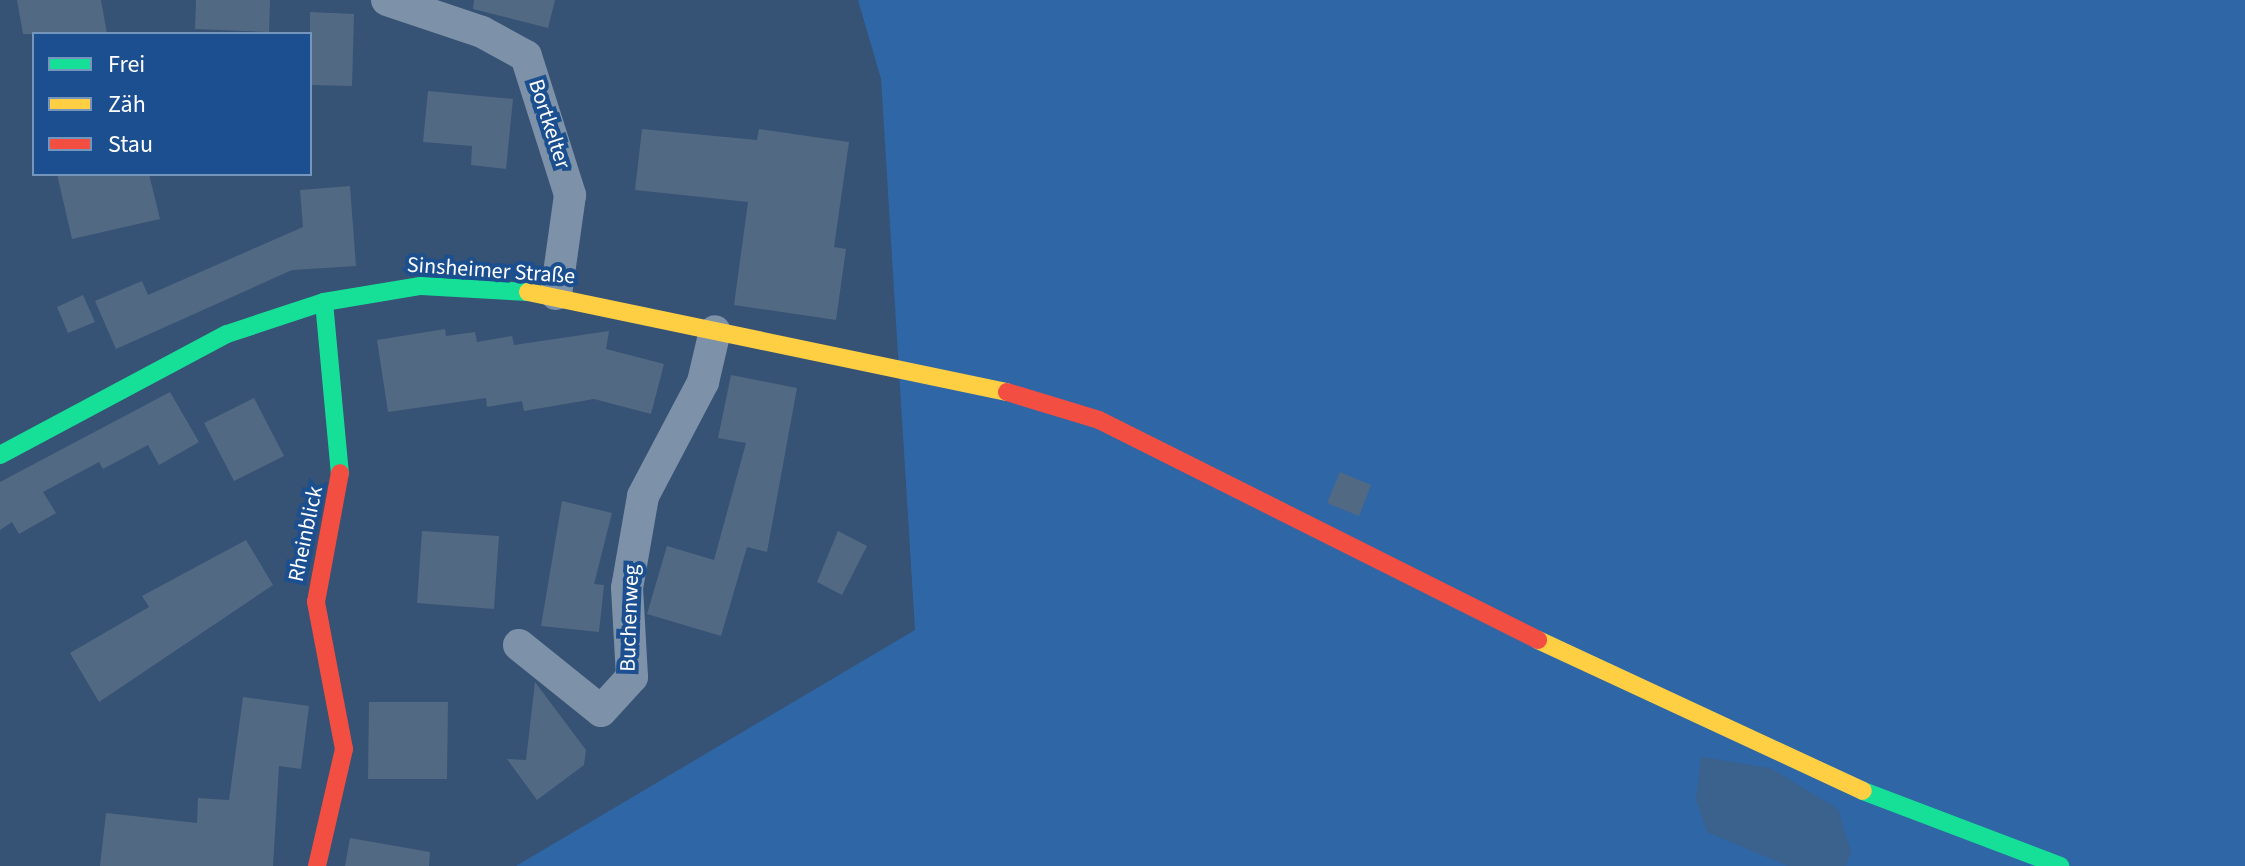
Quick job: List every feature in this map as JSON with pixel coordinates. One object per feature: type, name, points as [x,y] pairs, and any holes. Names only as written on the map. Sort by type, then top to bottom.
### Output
[{"type":"street","name":"Bortkelter","points":[[387,0],[482,32],[526,56],[552,119],[570,195],[556,294]]},
{"type":"street","name":"Sinsheimer Straße","points":[[0,455],[227,334],[324,302],[421,286],[556,294],[715,331],[967,380],[1099,420],[1641,691],[1917,815],[2060,866]]},
{"type":"street","name":"Rheinblick","points":[[317,866],[344,749],[316,602],[341,485],[324,302]]},
{"type":"street","name":"Buchenweg","points":[[519,645],[601,711],[632,677],[627,588],[643,496],[703,382],[715,331]]},
{"type":"shaded area","points":[[858,0],[2245,0],[2245,866],[516,866],[915,630],[881,79]]},
{"type":"shaded area","points":[[1701,757],[1770,768],[1838,809],[1851,851],[1846,866],[1788,866],[1707,832],[1696,800]]},
{"type":"building","points":[[17,0],[101,0],[107,32],[23,34]]},
{"type":"building","points":[[196,0],[270,0],[269,32],[195,29]]},
{"type":"building","points":[[474,0],[555,0],[548,28],[473,9]]},
{"type":"building","points":[[310,12],[354,14],[352,86],[312,85]]},
{"type":"building","points":[[428,91],[513,99],[506,169],[471,165],[472,146],[423,142]]},
{"type":"building","points":[[642,129],[757,140],[759,129],[849,142],[834,247],[846,249],[836,320],[734,305],[748,202],[635,190]]},
{"type":"building","points":[[57,176],[149,176],[160,219],[72,239]]},
{"type":"building","points":[[350,186],[356,266],[292,270],[116,349],[95,301],[142,281],[148,295],[303,227],[300,190]]},
{"type":"building","points":[[83,295],[95,322],[68,333],[57,307]]},
{"type":"building","points":[[445,329],[446,336],[475,332],[477,342],[512,336],[514,345],[609,331],[606,349],[664,364],[651,414],[594,399],[524,411],[522,401],[487,407],[486,398],[388,412],[377,340]]},
{"type":"building","points":[[731,375],[797,388],[767,552],[747,547],[721,636],[647,614],[667,546],[714,560],[746,443],[718,438]]},
{"type":"building","points":[[170,392],[199,442],[159,465],[148,445],[103,469],[99,462],[43,492],[56,513],[19,534],[12,522],[0,530],[0,482]]},
{"type":"building","points":[[254,398],[284,456],[234,481],[204,423]]},
{"type":"building","points":[[1340,472],[1371,485],[1359,516],[1327,503]]},
{"type":"building","points":[[562,501],[612,513],[594,584],[604,585],[599,632],[541,626]]},
{"type":"building","points":[[422,531],[499,536],[494,609],[417,603]]},
{"type":"building","points":[[838,531],[867,546],[842,595],[817,582]]},
{"type":"building","points":[[246,540],[273,585],[99,702],[70,653],[149,607],[142,596]]},
{"type":"building","points":[[535,682],[586,750],[584,765],[537,800],[507,759],[526,760]]},
{"type":"building","points":[[243,697],[309,706],[301,769],[279,766],[273,866],[100,866],[106,813],[197,823],[198,798],[229,800]]},
{"type":"building","points":[[369,702],[448,702],[447,779],[368,779]]},
{"type":"building","points":[[350,838],[430,852],[429,866],[345,866]]},
{"type":"traffic: fast","points":[[0,455],[227,334],[324,302],[421,286],[528,292]]},
{"type":"traffic: fast","points":[[324,302],[340,473]]},
{"type":"traffic: fast","points":[[1863,791],[2060,866]]},
{"type":"traffic: slow","points":[[528,292],[1007,392]]},
{"type":"traffic: slow","points":[[1538,640],[1863,791]]},
{"type":"traffic: jam","points":[[1007,392],[1099,420],[1538,640]]},
{"type":"traffic: jam","points":[[317,866],[344,749],[316,602],[340,473]]}]
